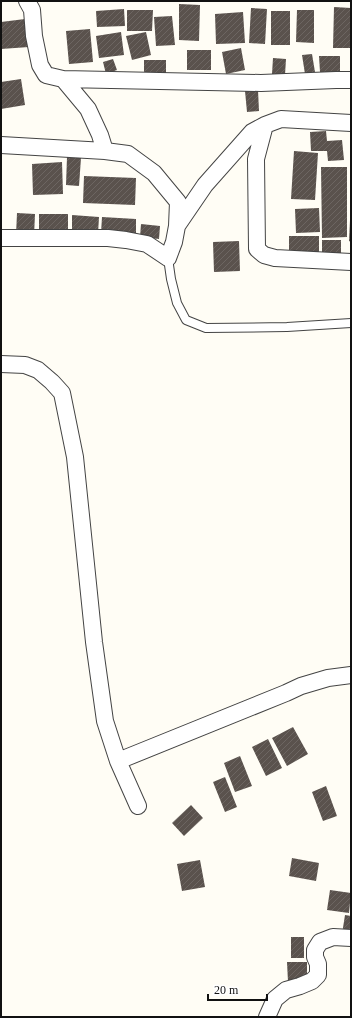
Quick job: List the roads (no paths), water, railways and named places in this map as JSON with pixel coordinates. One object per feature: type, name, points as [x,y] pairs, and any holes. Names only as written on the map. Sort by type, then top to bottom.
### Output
[{"type":"street","points":[[27,1],[32,10],[34,36],[40,65],[46,75],[64,79],[262,83],[351,80]]},
{"type":"street","points":[[64,79],[88,109],[100,135],[105,151]]},
{"type":"street","points":[[177,226],[205,185],[252,132],[264,125],[281,119],[351,123]]},
{"type":"street","points":[[264,125],[256,159],[256,249],[264,255],[275,258],[351,262]]},
{"type":"street","points":[[1,145],[105,151],[128,154],[154,173],[178,202],[177,226],[174,242],[168,258],[148,244],[126,240],[108,238],[1,238]]},
{"type":"street","points":[[1,364],[25,365],[38,370],[62,393],[75,457],[94,642],[105,721],[118,761],[138,806]]},
{"type":"street","points":[[118,761],[300,686],[328,678],[351,675]]},
{"type":"street","points":[[267,1017],[275,999],[286,990],[312,981],[318,975],[318,964],[315,957],[315,950],[320,942],[333,937],[351,938]]},
{"type":"lane","points":[[168,258],[177,303],[186,320],[206,328],[287,327],[351,323]]}]
